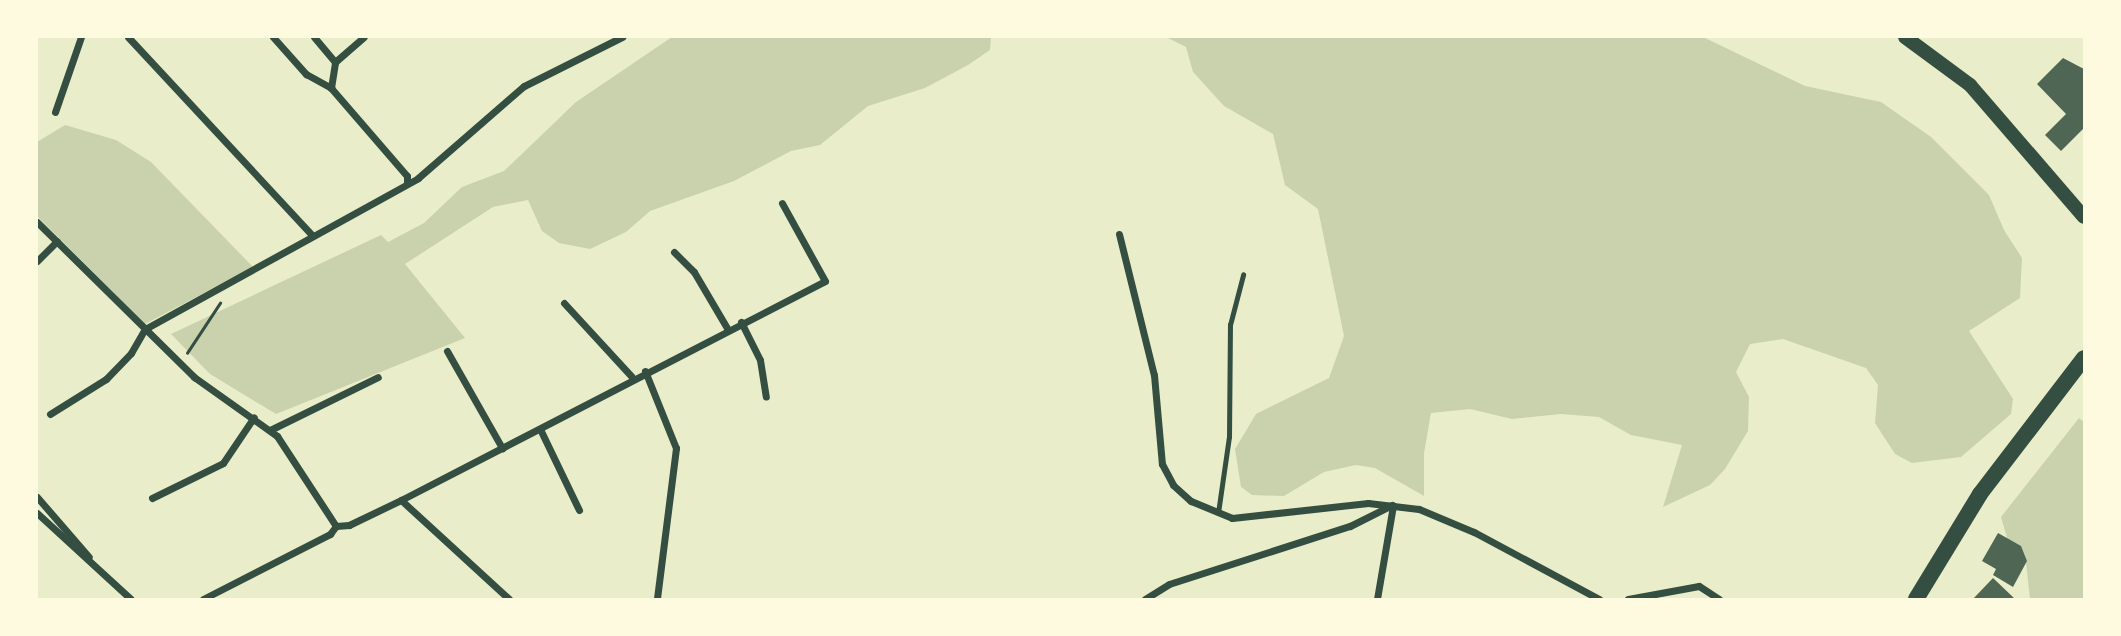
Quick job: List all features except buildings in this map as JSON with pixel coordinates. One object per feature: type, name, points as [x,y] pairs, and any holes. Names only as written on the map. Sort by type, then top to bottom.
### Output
[{"type":"highway","points":[[1916,599],[1980,494],[2084,358]]},
{"type":"main road","points":[[1905,37],[1970,85],[2084,217]]},
{"type":"street","points":[[55,112],[82,37]]},
{"type":"street","points":[[128,37],[312,235]]},
{"type":"street","points":[[273,37],[306,74],[331,88],[407,176],[407,183]]},
{"type":"street","points":[[314,37],[335,62]]},
{"type":"street","points":[[331,88],[335,62],[364,37]]},
{"type":"street","points":[[50,414],[106,379],[131,354],[145,329],[237,281],[312,235],[407,183],[451,153],[524,86],[622,37]]},
{"type":"street","points":[[203,599],[330,534],[336,526],[349,525],[401,500],[541,429],[632,377],[825,281],[782,202]]},
{"type":"street","points":[[37,222],[181,365],[270,430],[336,526]]},
{"type":"street","points":[[1119,234],[1154,375],[1162,464],[1173,485],[1191,501],[1218,514],[1232,517],[1368,503],[1419,509],[1474,532],[1599,599]]},
{"type":"street","points":[[37,261],[57,241]]},
{"type":"street","points":[[674,252],[694,272],[727,328]]},
{"type":"street","points":[[564,303],[632,377]]},
{"type":"street","points":[[741,322],[760,360],[766,397]]},
{"type":"street","points":[[447,351],[502,448]]},
{"type":"street","points":[[645,371],[677,448],[657,599]]},
{"type":"street","points":[[270,430],[378,377]]},
{"type":"street","points":[[152,498],[223,463],[254,417]]},
{"type":"street","points":[[541,429],[579,510]]},
{"type":"street","points":[[37,497],[69,528],[100,572]]},
{"type":"street","points":[[401,500],[509,599]]},
{"type":"street","points":[[1145,599],[1169,584],[1350,526],[1393,505]]},
{"type":"street","points":[[1377,599],[1393,505]]},
{"type":"street","points":[[37,513],[131,599]]},
{"type":"street","points":[[1628,599],[1699,586],[1719,599]]},
{"type":"lane","points":[[1218,514],[1229,437],[1230,325],[1243,275]]},
{"type":"path","points":[[181,365],[196,335],[237,281]]},
{"type":"green space","points":[[672,37],[991,37],[990,50],[968,65],[925,88],[868,106],[820,145],[791,151],[734,181],[650,211],[626,232],[590,249],[559,243],[542,231],[528,200],[493,207],[405,264],[465,338],[276,414],[210,374],[171,334],[381,235],[388,242],[424,223],[462,187],[504,171],[576,102]]},
{"type":"green space","points":[[1166,37],[1703,37],[1805,86],[1881,102],[1931,137],[1989,195],[2004,230],[2022,258],[2020,298],[1969,331],[2013,399],[2011,414],[1961,457],[1912,463],[1895,454],[1875,423],[1878,385],[1866,368],[1783,339],[1750,344],[1736,372],[1749,397],[1748,431],[1725,469],[1710,485],[1663,507],[1682,445],[1631,435],[1599,417],[1561,414],[1512,419],[1470,409],[1431,413],[1424,453],[1424,496],[1375,468],[1356,465],[1324,472],[1284,496],[1252,495],[1241,487],[1235,449],[1256,414],[1329,378],[1344,336],[1318,209],[1285,185],[1273,134],[1224,106],[1193,72],[1186,47]]},
{"type":"green space","points":[[65,125],[116,140],[151,162],[253,267],[145,324],[37,216],[37,142]]},
{"type":"green space","points":[[2079,418],[2084,422],[2084,599],[2030,599],[2026,562],[2010,548],[2001,517]]}]
